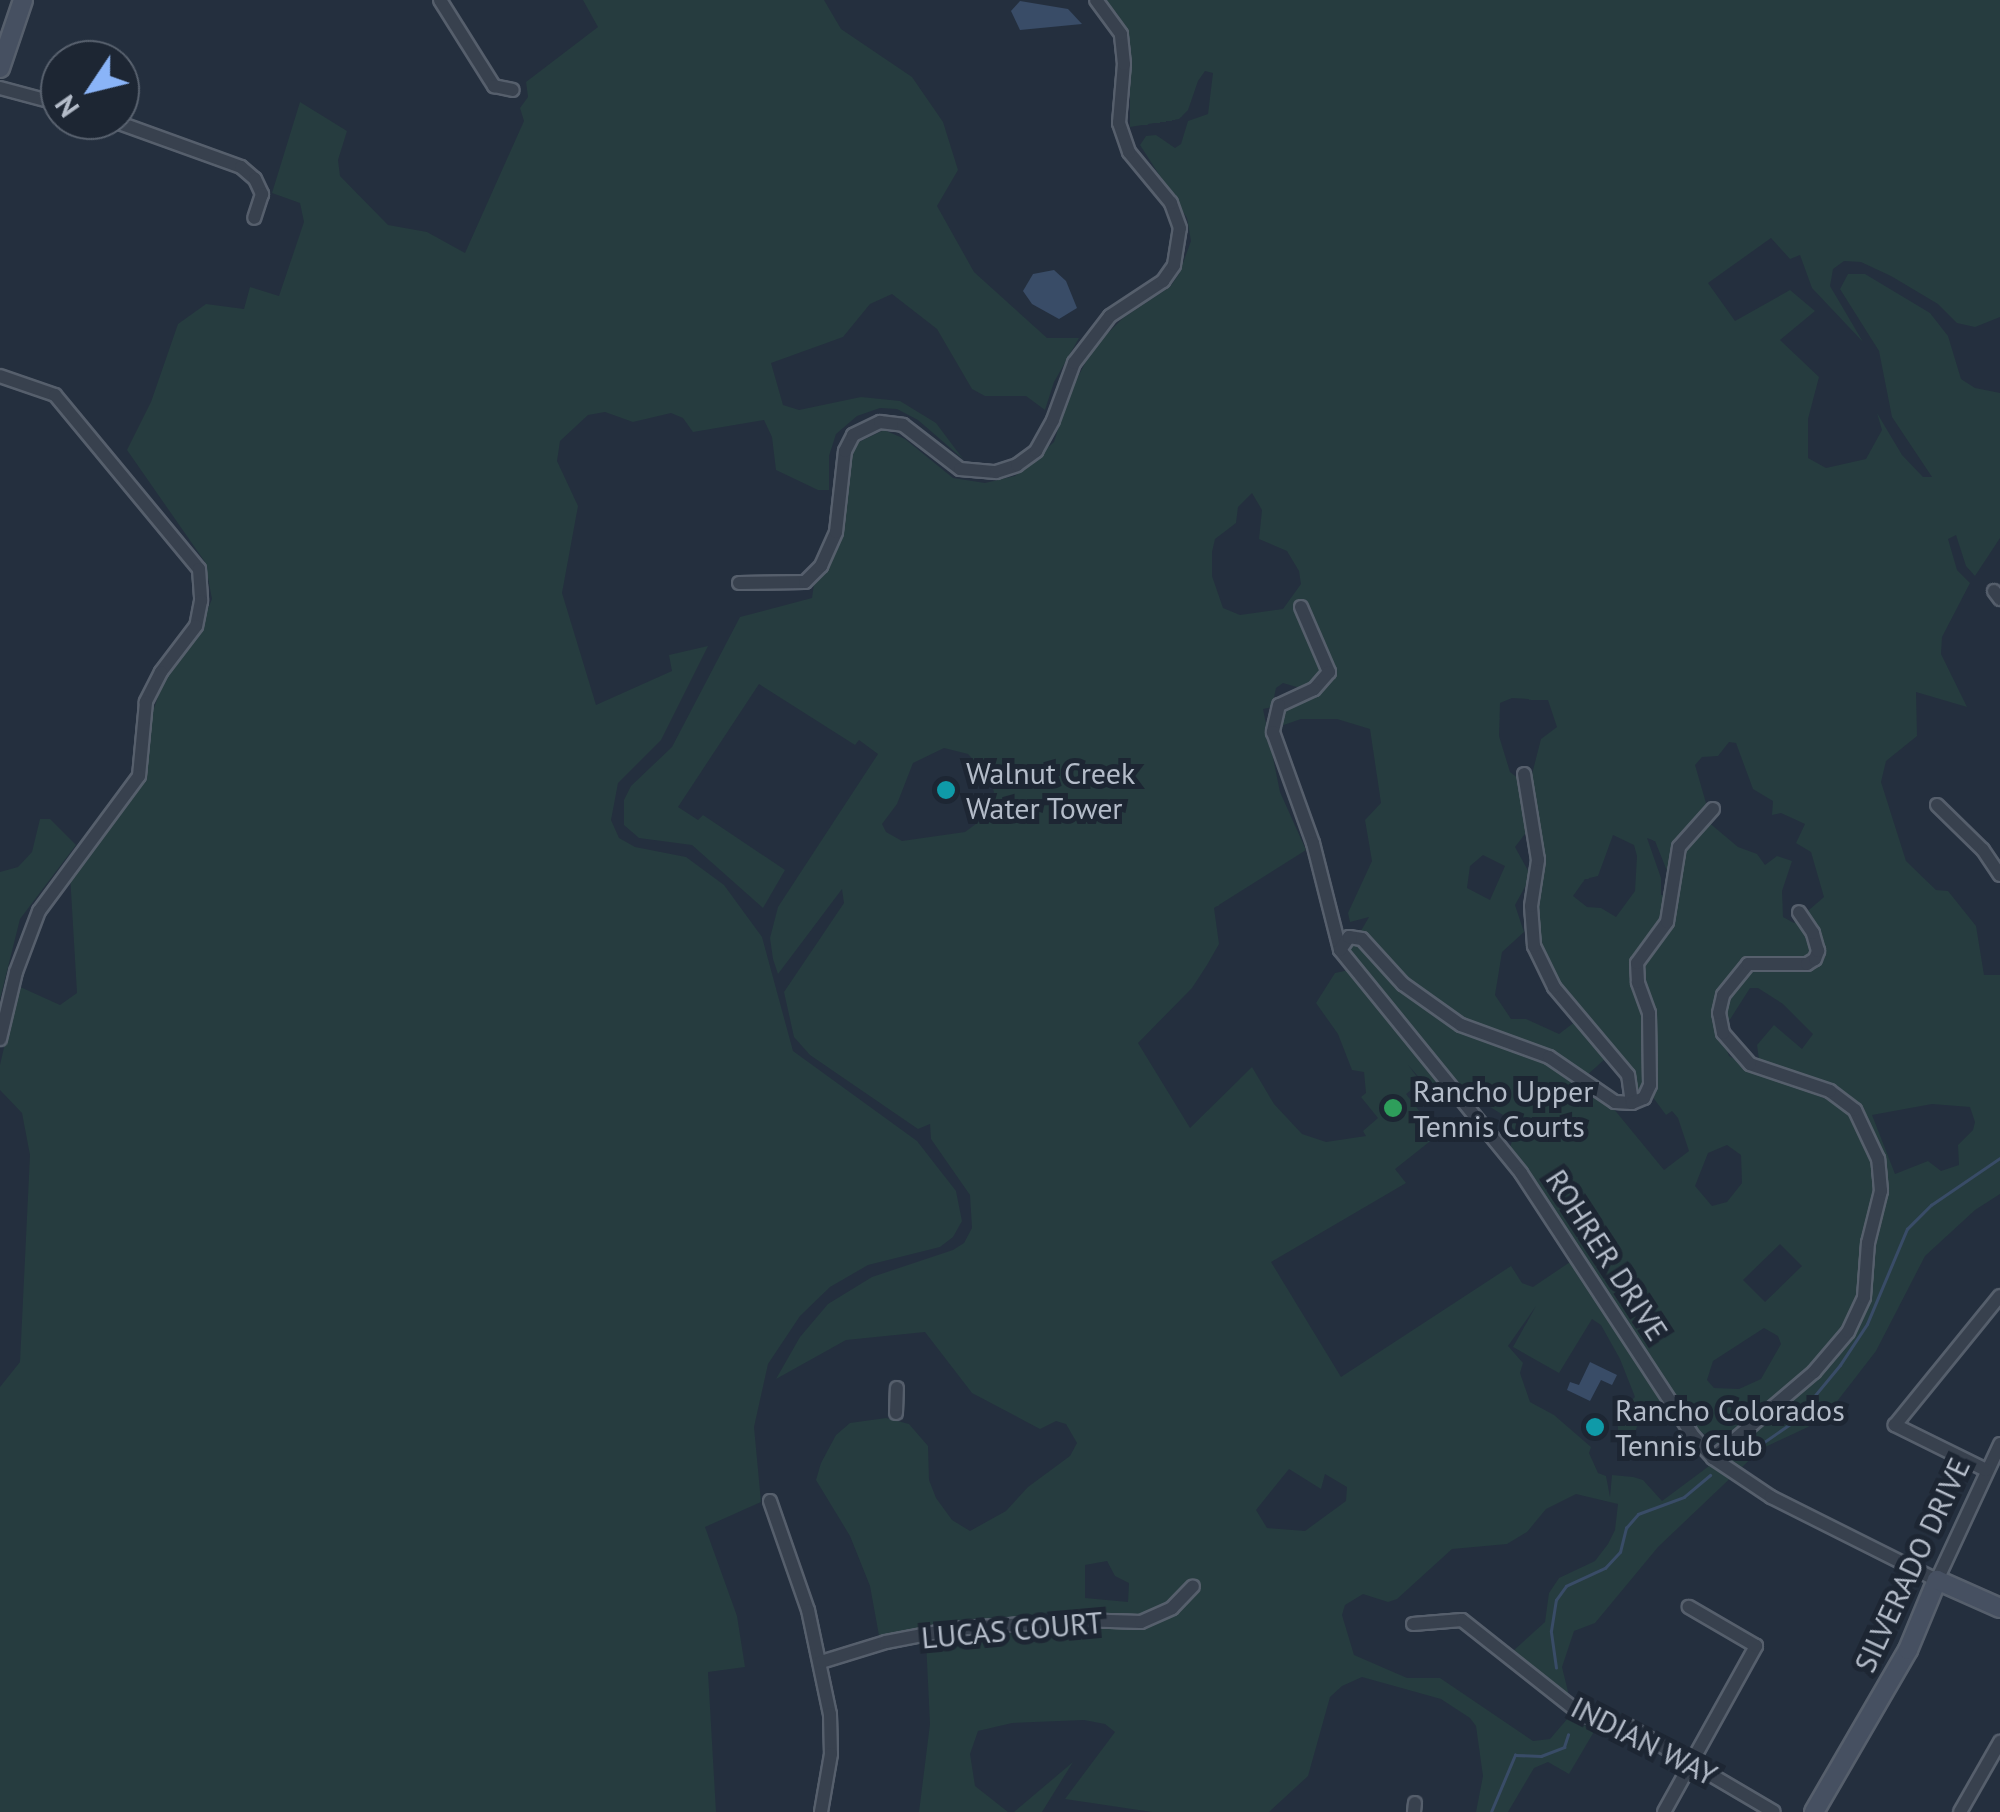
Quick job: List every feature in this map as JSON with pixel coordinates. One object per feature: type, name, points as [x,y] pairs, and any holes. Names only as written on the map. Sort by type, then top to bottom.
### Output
[{"type":"street","points":[[0,68],[23,0]]},
{"type":"street","points":[[440,0],[494,86],[513,90]]},
{"type":"street","points":[[739,583],[805,582],[821,566],[836,532],[845,451],[853,436],[880,422],[903,425],[960,469],[996,472],[1017,465],[1036,451],[1054,420],[1074,363],[1110,316],[1163,281],[1174,266],[1180,228],[1171,203],[1129,152],[1119,123],[1124,64],[1121,34],[1096,0]]},
{"type":"street","points":[[0,88],[40,99]]},
{"type":"street","points":[[140,130],[241,167],[262,194],[254,218]]},
{"type":"street","points":[[0,376],[54,395],[199,570],[202,601],[196,626],[161,672],[146,702],[139,776],[39,911],[16,972],[0,1039]]},
{"type":"street","name":"ROHRER DRIVE","points":[[1301,607],[1329,672],[1314,689],[1279,705],[1273,732],[1313,844],[1340,950],[1521,1172],[1678,1414],[1713,1458],[1771,1497],[2000,1608]]},
{"type":"street","points":[[1524,774],[1538,860],[1531,906],[1534,946],[1554,987],[1628,1075],[1632,1103]]},
{"type":"street","points":[[1936,805],[1983,850],[2000,876]]},
{"type":"street","points":[[1340,950],[1349,937],[1362,939],[1403,984],[1461,1025],[1549,1056],[1615,1102],[1632,1103],[1644,1098],[1650,1085],[1650,1013],[1636,963],[1667,922],[1679,847],[1713,809]]},
{"type":"street","points":[[1713,1458],[1833,1353],[1864,1297],[1868,1244],[1882,1174],[1868,1132],[1855,1110],[1830,1090],[1750,1064],[1731,1046],[1719,1013],[1723,995],[1748,964],[1807,964],[1815,959],[1818,950],[1813,933],[1800,912]]},
{"type":"street","points":[[1986,1470],[1895,1425],[2000,1296]]},
{"type":"street","points":[[896,1414],[897,1388]]},
{"type":"street","name":"SILVERADO DRIVE","points":[[1814,1812],[1908,1650],[2000,1444]]},
{"type":"street","points":[[770,1501],[822,1662],[830,1754],[820,1812]]},
{"type":"street","name":"LUCAS COURT","points":[[822,1662],[886,1642],[953,1629],[1079,1620],[1141,1622],[1172,1608],[1193,1586]]},
{"type":"street","points":[[1664,1812],[1756,1646],[1690,1607]]},
{"type":"street","name":"INDIAN WAY","points":[[1413,1624],[1462,1620],[1583,1716],[1628,1726],[1774,1812]]},
{"type":"street","points":[[1960,1812],[2000,1742]]},
{"type":"green space","points":[[583,0],[824,0],[841,29],[912,77],[943,122],[958,170],[937,206],[974,272],[1047,338],[1079,338],[1054,382],[1045,410],[1026,396],[985,396],[972,389],[937,329],[892,294],[870,304],[843,337],[771,363],[783,405],[799,410],[861,397],[900,401],[936,423],[963,459],[918,420],[897,409],[880,408],[857,416],[836,434],[829,456],[829,490],[818,490],[776,470],[772,437],[764,420],[693,432],[683,418],[671,413],[633,422],[605,412],[588,415],[560,441],[557,461],[578,506],[562,593],[596,705],[672,671],[669,655],[708,646],[661,740],[618,783],[611,820],[619,838],[635,847],[686,857],[724,885],[762,937],[793,1051],[917,1141],[956,1191],[962,1221],[953,1237],[940,1247],[868,1265],[830,1287],[800,1316],[768,1364],[754,1427],[761,1502],[705,1527],[737,1616],[745,1667],[708,1672],[716,1812],[0,1812],[0,1387],[20,1362],[30,1155],[22,1113],[0,1090],[0,1065],[18,986],[60,1005],[77,993],[70,874],[86,862],[140,784],[150,720],[163,682],[199,630],[212,599],[205,562],[127,450],[151,402],[178,324],[206,304],[244,309],[250,287],[279,296],[304,222],[300,203],[272,193],[300,102],[347,131],[338,160],[340,176],[388,225],[427,232],[465,253],[524,121],[520,108],[528,97],[526,82],[598,27]]},
{"type":"green space","points":[[1105,0],[2000,0],[2000,317],[1975,327],[1957,323],[1938,304],[1891,276],[1861,262],[1844,261],[1833,269],[1830,286],[1863,342],[1812,288],[1800,255],[1790,259],[1771,238],[1708,283],[1735,321],[1790,290],[1815,311],[1780,340],[1819,377],[1808,419],[1808,458],[1826,468],[1866,459],[1882,430],[1877,413],[1902,455],[1923,477],[1932,477],[1892,417],[1879,351],[1840,289],[1848,274],[1865,274],[1930,313],[1948,336],[1961,379],[1975,388],[2000,393],[2000,538],[1975,576],[1966,566],[1956,535],[1948,539],[1957,570],[1970,583],[1942,637],[1941,654],[1967,707],[1916,692],[1917,736],[1886,761],[1881,782],[1906,861],[1936,890],[1948,891],[1976,926],[1984,975],[2000,975],[2000,1194],[1975,1210],[1925,1256],[1876,1351],[1835,1404],[1808,1427],[1761,1449],[1658,1547],[1595,1623],[1574,1631],[1562,1667],[1570,1700],[1512,1652],[1545,1622],[1549,1593],[1559,1578],[1595,1561],[1608,1544],[1615,1530],[1618,1504],[1576,1494],[1546,1509],[1527,1532],[1507,1544],[1452,1549],[1397,1599],[1388,1602],[1363,1594],[1345,1605],[1342,1615],[1354,1655],[1407,1678],[1440,1678],[1533,1741],[1550,1739],[1568,1718],[1595,1730],[1569,1774],[1548,1762],[1534,1768],[1508,1812],[1476,1812],[1483,1776],[1476,1726],[1470,1718],[1441,1699],[1362,1677],[1330,1697],[1308,1776],[1269,1812],[1152,1812],[1065,1799],[1115,1732],[1105,1724],[1084,1720],[1012,1723],[978,1731],[970,1754],[975,1786],[1008,1812],[919,1812],[930,1724],[926,1641],[1002,1637],[1008,1623],[947,1626],[880,1641],[870,1586],[850,1536],[816,1480],[821,1463],[836,1435],[850,1423],[886,1418],[909,1424],[928,1446],[929,1480],[936,1498],[952,1520],[970,1531],[1006,1511],[1028,1487],[1070,1456],[1077,1443],[1066,1424],[1056,1421],[1040,1429],[972,1393],[925,1332],[846,1340],[776,1379],[800,1337],[828,1304],[872,1277],[953,1250],[964,1243],[972,1228],[970,1195],[931,1139],[930,1124],[918,1129],[810,1055],[794,1037],[784,992],[844,903],[842,889],[778,974],[773,959],[770,938],[778,907],[878,754],[859,740],[855,745],[759,684],[678,807],[698,820],[703,815],[785,870],[763,908],[692,845],[639,838],[624,825],[624,800],[631,786],[672,747],[740,617],[812,598],[814,584],[826,567],[839,534],[848,459],[859,442],[884,430],[905,439],[953,478],[985,483],[1015,476],[1054,442],[1069,394],[1093,348],[1123,318],[1170,287],[1179,274],[1191,241],[1187,218],[1140,145],[1146,136],[1156,135],[1175,148],[1181,144],[1188,121],[1208,114],[1213,73],[1205,71],[1188,110],[1179,119],[1130,127],[1130,47],[1118,15]],"holes":[[[1252,493],[1262,510],[1259,539],[1287,551],[1299,571],[1301,584],[1283,609],[1240,615],[1223,608],[1212,576],[1212,552],[1215,539],[1236,523],[1238,507]],[[1332,678],[1324,690],[1284,708],[1278,727],[1301,719],[1337,719],[1370,729],[1381,803],[1365,820],[1372,861],[1348,913],[1350,922],[1369,917],[1350,950],[1474,1104],[1487,1105],[1503,1115],[1515,1131],[1509,1151],[1562,1221],[1678,1403],[1700,1431],[1728,1452],[1662,1501],[1643,1480],[1612,1475],[1610,1497],[1606,1476],[1598,1473],[1589,1453],[1591,1447],[1554,1415],[1530,1402],[1520,1373],[1523,1363],[1508,1346],[1536,1306],[1513,1347],[1559,1373],[1592,1319],[1601,1325],[1620,1359],[1635,1397],[1617,1414],[1619,1444],[1630,1450],[1641,1413],[1666,1407],[1573,1260],[1533,1287],[1522,1283],[1511,1266],[1341,1377],[1271,1262],[1406,1183],[1395,1169],[1438,1135],[1406,1094],[1421,1082],[1408,1065],[1425,1084],[1446,1088],[1349,970],[1335,973],[1316,1003],[1338,1034],[1352,1070],[1364,1072],[1366,1093],[1361,1097],[1378,1118],[1363,1131],[1366,1136],[1326,1142],[1302,1134],[1274,1104],[1252,1067],[1190,1128],[1138,1043],[1192,988],[1219,944],[1214,908],[1306,850],[1280,792],[1263,709],[1272,707],[1276,688],[1283,683],[1300,688]],[[1512,698],[1548,700],[1557,727],[1541,739],[1531,778],[1541,858],[1535,926],[1538,946],[1556,984],[1590,1024],[1580,1018],[1559,1034],[1526,1019],[1511,1019],[1495,995],[1502,952],[1524,932],[1515,905],[1531,876],[1515,847],[1528,830],[1519,779],[1510,772],[1499,736],[1500,703]],[[1729,742],[1736,743],[1753,789],[1773,801],[1772,815],[1781,813],[1805,824],[1796,843],[1811,852],[1824,897],[1794,923],[1783,917],[1782,891],[1792,861],[1777,856],[1765,865],[1757,854],[1738,847],[1707,821],[1688,839],[1676,896],[1661,895],[1661,878],[1647,838],[1655,841],[1671,881],[1674,847],[1708,810],[1695,765],[1702,757],[1718,756]],[[944,748],[968,754],[987,774],[994,792],[984,818],[965,832],[902,841],[886,832],[882,824],[897,804],[913,763]],[[1613,835],[1634,845],[1635,891],[1616,917],[1601,908],[1587,907],[1573,896],[1585,879],[1598,876]],[[1483,855],[1505,866],[1490,900],[1467,888],[1470,866]],[[1639,972],[1654,1012],[1652,1096],[1666,1115],[1672,1111],[1678,1118],[1689,1151],[1664,1170],[1613,1108],[1586,1083],[1586,1076],[1615,1050],[1638,1096],[1643,1089],[1648,1033],[1632,979]],[[1750,988],[1758,988],[1783,1004],[1813,1034],[1802,1049],[1774,1025],[1757,1045],[1760,1067],[1827,1086],[1843,1098],[1845,1106],[1768,1077],[1729,1056],[1716,1021],[1722,993],[1729,1021]],[[1932,1104],[1970,1107],[1975,1122],[1973,1130],[1958,1145],[1959,1165],[1941,1171],[1928,1161],[1895,1174],[1872,1115]],[[1727,1145],[1741,1155],[1742,1183],[1727,1202],[1712,1206],[1695,1186],[1708,1153]],[[1780,1244],[1802,1266],[1765,1302],[1743,1280]],[[1764,1328],[1778,1336],[1781,1344],[1761,1379],[1739,1389],[1714,1388],[1707,1380],[1713,1361]],[[1289,1469],[1321,1489],[1325,1474],[1347,1487],[1346,1501],[1305,1531],[1267,1528],[1256,1510]],[[1107,1561],[1115,1576],[1129,1583],[1128,1602],[1085,1598],[1085,1565]]]},
{"type":"green space","points":[[40,819],[50,819],[76,845],[20,919],[0,999],[0,872],[18,867],[32,852]]},
{"type":"green space","points":[[1073,1762],[1042,1812],[1014,1812]]},
{"type":"water","points":[[1020,1],[1068,9],[1082,24],[1020,30],[1011,11]]},
{"type":"water","points":[[1054,270],[1066,281],[1077,308],[1059,319],[1032,304],[1023,291],[1033,274]]},
{"type":"water","points":[[1590,1362],[1617,1375],[1612,1385],[1601,1380],[1590,1401],[1567,1390],[1570,1382],[1579,1385]]},
{"type":"waterway","points":[[1747,1454],[1793,1422],[1840,1365],[1867,1324],[1907,1229],[1931,1205],[2000,1158]]},
{"type":"waterway","points":[[1556,1668],[1551,1631],[1556,1600],[1566,1586],[1605,1568],[1620,1552],[1626,1528],[1638,1514],[1684,1497],[1710,1475]]},
{"type":"waterway","points":[[1491,1812],[1515,1755],[1541,1756],[1564,1747],[1568,1735]]},
{"type":"place","name":"Walnut Creek Water Tower","points":[[946,790]]},
{"type":"place","name":"Rancho Upper Tennis Courts","points":[[1393,1108]]},
{"type":"place","name":"Rancho Colorados Tennis Club","points":[[1595,1427]]}]
